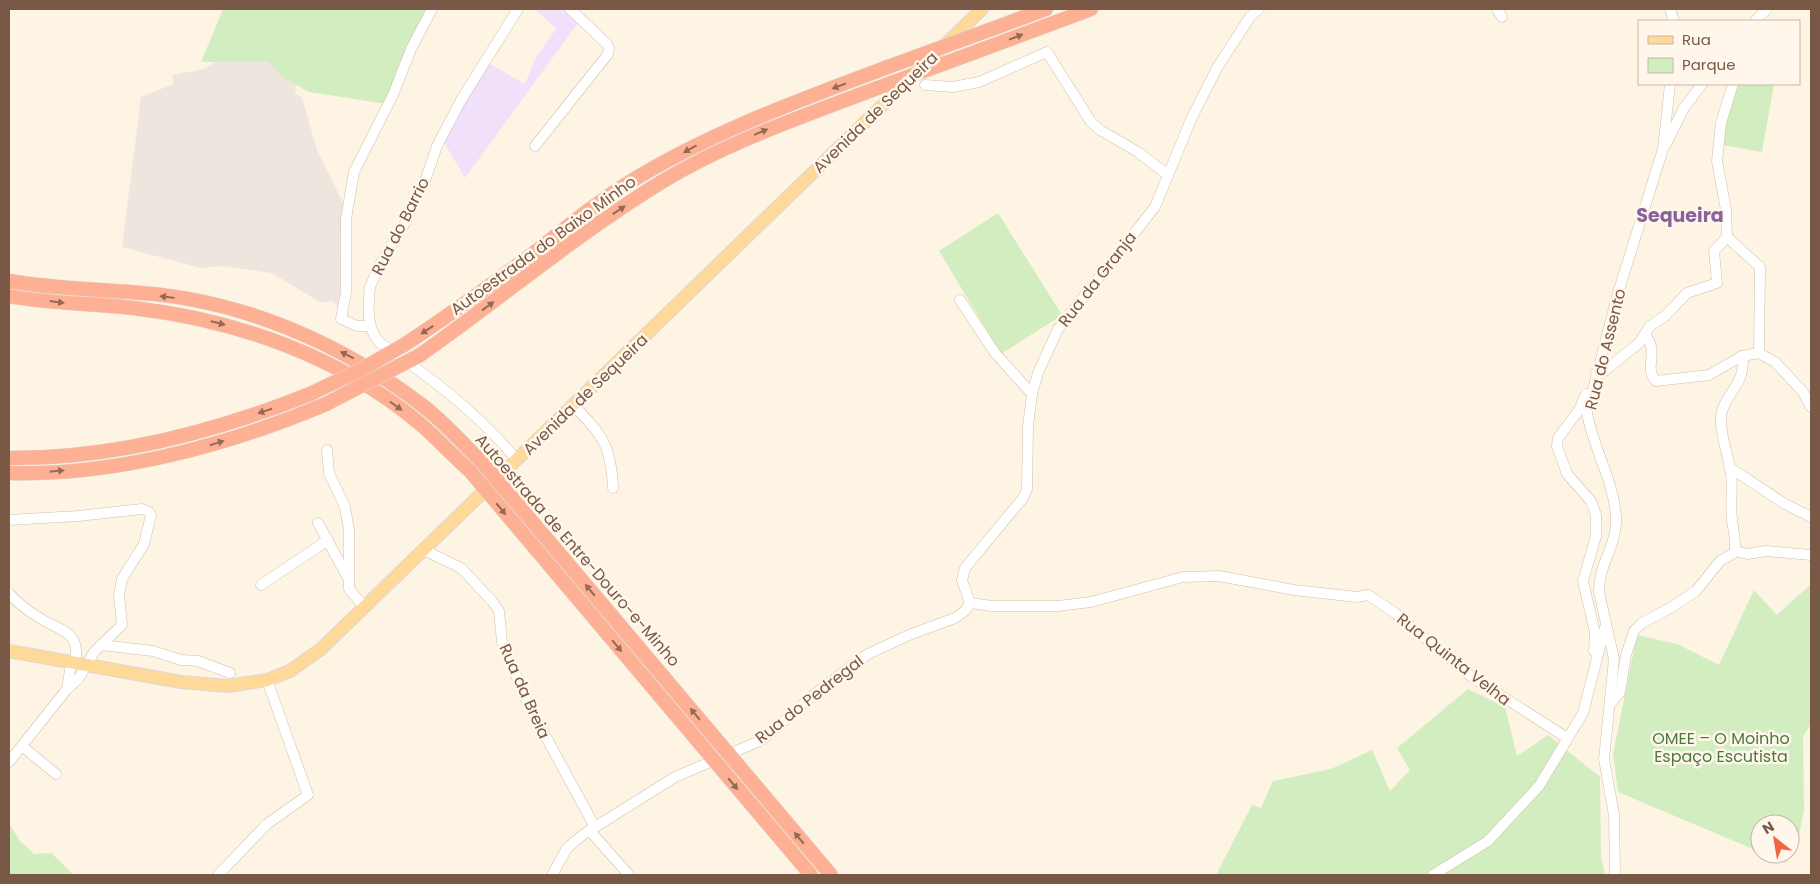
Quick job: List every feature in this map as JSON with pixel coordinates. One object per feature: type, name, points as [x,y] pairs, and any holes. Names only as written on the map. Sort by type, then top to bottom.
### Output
[{"type":"highway","name":"Autoestrada do Baixo Minho","points":[[9,458],[107,451],[135,446],[197,432],[273,409],[310,394],[360,370],[404,345],[464,306],[568,226],[638,177],[698,144],[758,116],[1046,9]]},
{"type":"highway","name":"Autoestrada do Baixo Minho","points":[[9,473],[30,474],[121,464],[203,447],[281,423],[326,404],[420,355],[591,228],[664,180],[715,153],[763,131],[1091,9]]},
{"type":"highway","name":"Autoestrada de Entre-Douro-e-Minho","points":[[9,281],[194,300],[247,314],[298,332],[351,357],[424,407],[481,461],[831,875]]},
{"type":"highway","name":"Autoestrada de Entre-Douro-e-Minho","points":[[9,296],[188,315],[239,328],[290,345],[334,366],[378,393],[418,422],[470,471],[811,875]]},
{"type":"main road","name":"Avenida de Sequeira","points":[[9,652],[77,665],[206,685],[228,686],[267,680],[302,663],[424,550],[982,9]]},
{"type":"street","points":[[432,9],[411,49],[393,95],[354,172],[346,219],[346,292],[340,319],[357,326],[370,326],[374,336],[380,343],[445,389],[477,416],[516,459]]},
{"type":"street","name":"Rua do Barrio","points":[[370,326],[370,287],[380,264],[405,223],[425,180],[437,146],[460,100],[518,9]]},
{"type":"street","points":[[535,146],[608,54],[609,48],[570,9]]},
{"type":"street","name":"Rua da Granja","points":[[970,603],[962,580],[965,568],[1023,498],[1027,489],[1028,426],[1032,394],[1038,373],[1058,328],[1155,207],[1192,117],[1217,68],[1250,17],[1260,9]]},
{"type":"street","points":[[1749,20],[1757,9]]},
{"type":"street","points":[[1756,20],[1767,9]]},
{"type":"street","points":[[925,86],[953,87],[979,82],[1047,52],[1091,122],[1100,130],[1138,152],[1168,175]]},
{"type":"street","points":[[1663,149],[1670,85]]},
{"type":"street","points":[[1663,149],[1684,108],[1701,85]]},
{"type":"street","points":[[1596,661],[1594,656],[1595,633],[1583,581],[1596,536],[1596,515],[1591,501],[1567,474],[1558,446],[1558,438],[1579,410],[1590,382],[1596,375],[1603,372],[1639,343],[1650,326],[1665,316],[1687,293],[1717,283],[1714,251],[1727,237],[1726,210],[1717,161],[1721,123],[1733,85]]},
{"type":"street","points":[[1668,109],[1678,111],[1684,108]]},
{"type":"street","name":"Rua do Assento","points":[[1615,875],[1614,815],[1604,759],[1614,660],[1599,581],[1616,529],[1616,517],[1614,502],[1587,413],[1618,293],[1663,149]]},
{"type":"street","points":[[1727,237],[1760,267],[1759,353]]},
{"type":"street","points":[[960,300],[995,353],[1032,394]]},
{"type":"street","points":[[1645,335],[1652,347],[1650,372],[1656,381],[1709,375],[1742,356],[1759,353],[1775,362],[1807,389],[1811,407]]},
{"type":"street","points":[[1610,704],[1620,692],[1626,655],[1634,631],[1642,623],[1672,607],[1696,591],[1720,561],[1734,553],[1736,545],[1730,503],[1729,467],[1721,418],[1722,408],[1731,396],[1742,373],[1742,356]]},
{"type":"street","points":[[573,405],[592,424],[609,452],[613,488]]},
{"type":"street","points":[[327,450],[329,473],[347,515],[351,550],[348,578],[349,589],[364,607]]},
{"type":"street","points":[[1729,467],[1785,504],[1811,517]]},
{"type":"street","points":[[9,520],[78,516],[142,509],[149,512],[151,516],[144,544],[122,579],[119,595],[122,625],[94,652],[77,665],[67,689]]},
{"type":"street","points":[[318,523],[348,578]]},
{"type":"street","points":[[262,586],[328,540]]},
{"type":"street","name":"Rua da Breia","points":[[424,550],[461,568],[492,601],[498,611],[502,642],[528,704],[592,829],[628,875]]},
{"type":"street","points":[[1734,551],[1748,554],[1766,551],[1811,555]]},
{"type":"street","name":"Rua Quinta Velha","points":[[970,603],[992,606],[1058,606],[1091,602],[1183,577],[1210,576],[1294,590],[1357,597],[1368,595],[1395,613],[1472,678],[1567,738]]},
{"type":"street","points":[[9,593],[38,617],[68,632],[77,656],[78,678],[67,689],[9,762]]},
{"type":"street","name":"Rua do Pedregal","points":[[552,875],[567,848],[592,829],[675,777],[762,740],[811,697],[868,654],[900,639],[955,618],[966,611],[970,603]]},
{"type":"street","points":[[1433,875],[1488,841],[1538,786],[1583,713],[1606,621]]},
{"type":"street","points":[[101,645],[153,651],[181,660],[198,661],[230,673]]},
{"type":"street","points":[[218,875],[266,824],[308,795],[267,680]]},
{"type":"street","points":[[22,746],[56,774]]},
{"type":"shaded area","points":[[535,9],[568,9],[580,20],[465,178],[442,139],[487,62],[525,84],[536,57],[556,29]]},
{"type":"shaded area","points":[[219,60],[268,61],[284,78],[296,84],[295,93],[302,98],[317,150],[344,205],[340,238],[341,305],[337,306],[334,301],[320,302],[272,273],[223,266],[201,268],[122,247],[141,97],[173,84],[173,75],[204,69]]},
{"type":"green space","points":[[223,9],[427,9],[387,104],[309,92],[284,78],[268,61],[201,62]]},
{"type":"green space","points":[[1734,85],[1774,85],[1762,152],[1722,145]]},
{"type":"green space","points":[[998,213],[1062,315],[1001,354],[939,251]]},
{"type":"green space","name":"OMEE – O Moinho Espaço Escutista","points":[[1811,584],[1811,724],[1803,736],[1804,810],[1800,831],[1800,814],[1750,814],[1750,848],[1618,792],[1613,754],[1637,635],[1677,644],[1719,665],[1754,590],[1777,615]]},
{"type":"green space","points":[[1468,689],[1505,707],[1517,756],[1548,735],[1600,777],[1601,856],[1605,875],[1216,875],[1252,805],[1261,808],[1273,781],[1331,769],[1372,750],[1390,791],[1410,770],[1397,748]]},
{"type":"green space","points":[[9,824],[21,842],[34,854],[51,853],[74,875],[9,875]]},
{"type":"district","name":"Sequeira","points":[[1680,215]]}]
